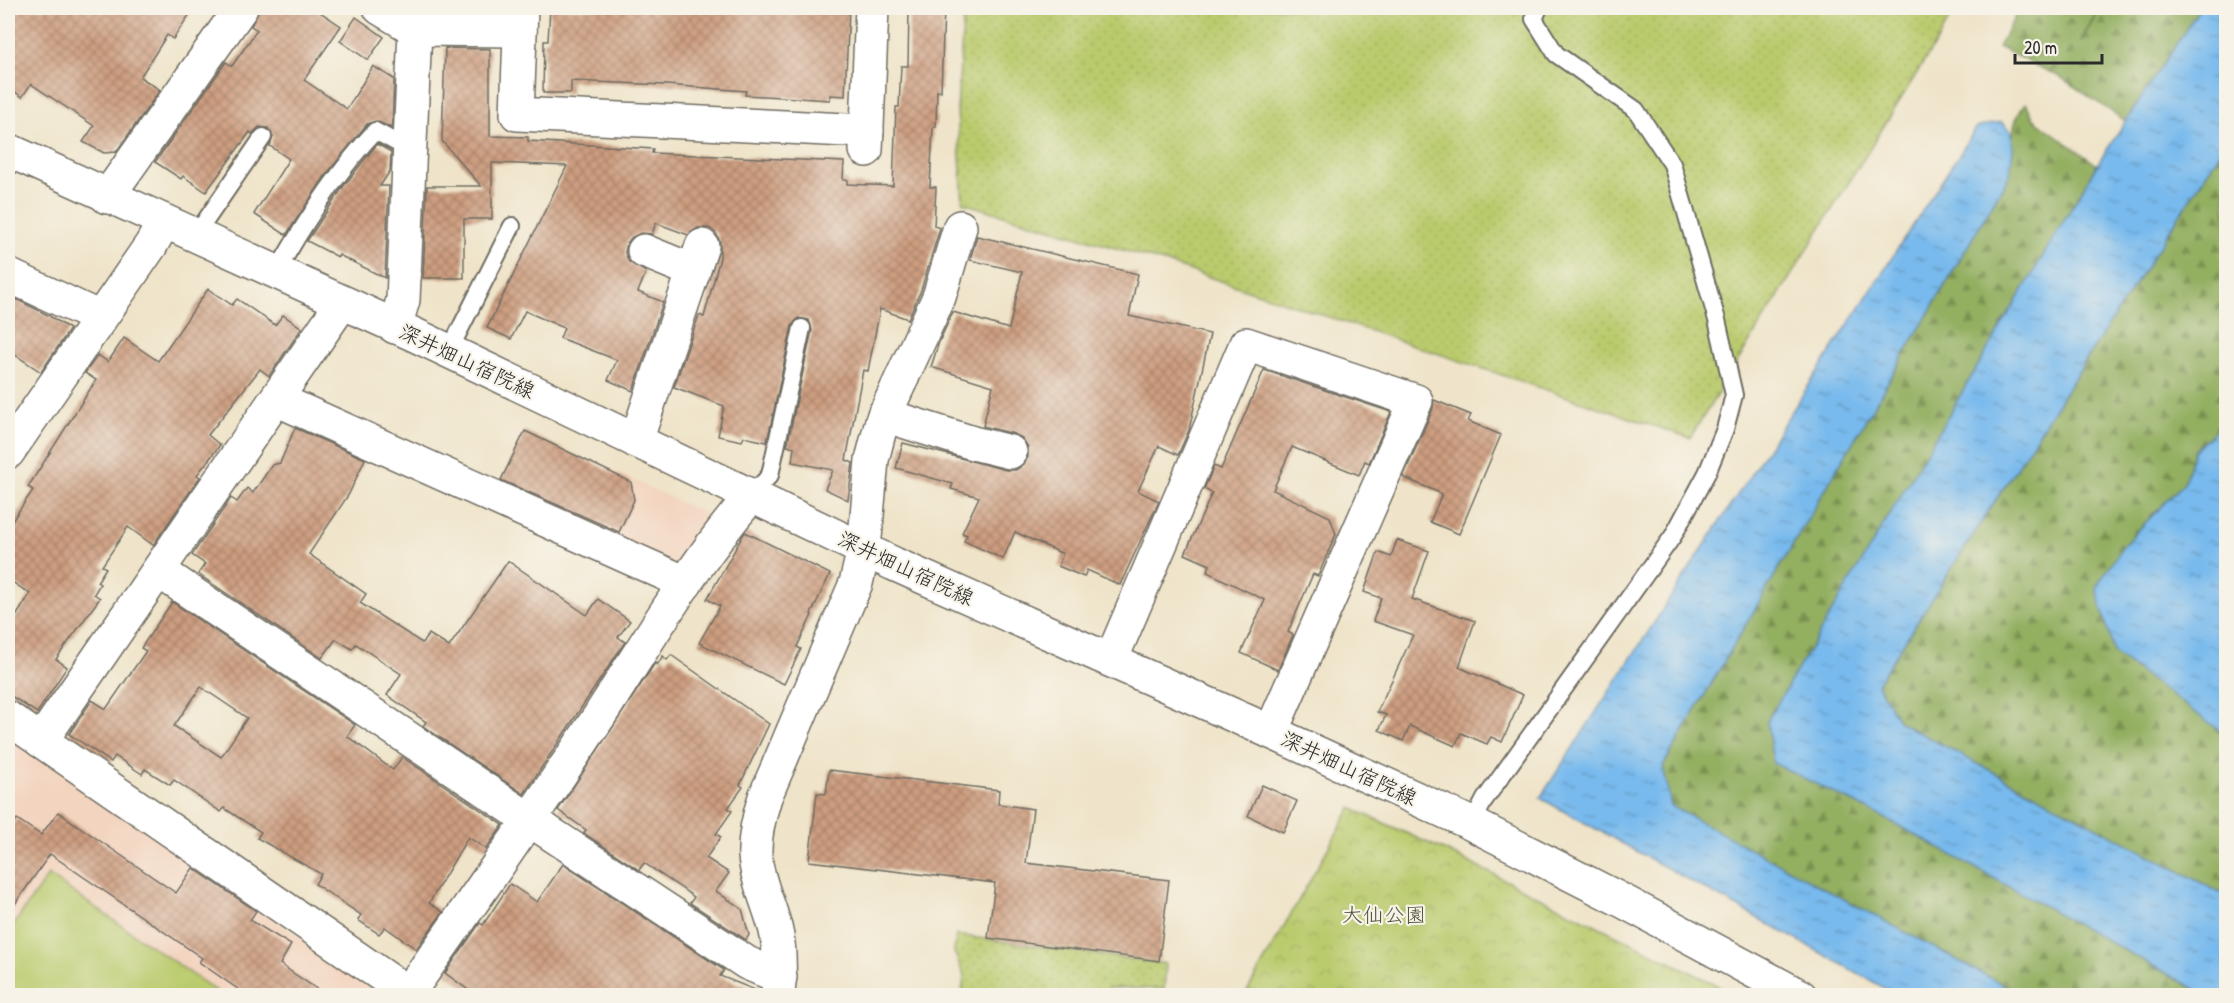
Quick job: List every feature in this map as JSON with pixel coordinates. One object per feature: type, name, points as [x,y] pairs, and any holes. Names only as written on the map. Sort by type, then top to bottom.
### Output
[{"type":"street","points":[[107,197],[241,8]]},
{"type":"street","points":[[380,8],[415,18],[521,19],[517,114],[866,140],[872,8]]},
{"type":"street","points":[[395,327],[403,300],[415,18]]},
{"type":"street","name":"深井畑山宿院線","points":[[8,150],[449,351],[864,549],[1472,824],[1800,996]]},
{"type":"street","points":[[8,452],[151,245],[164,222]]},
{"type":"street","points":[[779,987],[775,928],[755,857],[758,822],[765,797],[856,583],[864,549],[872,460],[884,415],[939,297],[960,227]]},
{"type":"street","points":[[636,441],[698,259],[644,252]]},
{"type":"street","points":[[8,275],[100,318]]},
{"type":"street","points":[[41,741],[342,303]]},
{"type":"street","points":[[1111,660],[1246,344],[1416,401],[1271,732]]},
{"type":"street","points":[[276,399],[686,583]]},
{"type":"street","points":[[884,415],[1010,452]]},
{"type":"street","points":[[8,718],[409,995],[530,820],[686,583],[733,517],[752,495]]},
{"type":"street","points":[[159,571],[747,963],[779,987]]},
{"type":"lane","points":[[1472,824],[1485,799],[1673,536],[1707,473],[1725,429],[1734,394],[1717,320],[1672,164],[1636,110],[1556,54],[1534,19],[1539,8]]},
{"type":"lane","points":[[276,273],[308,220],[359,148],[375,131],[410,150]]},
{"type":"lane","points":[[195,236],[263,137]]},
{"type":"lane","points":[[449,351],[512,226]]},
{"type":"lane","points":[[752,495],[771,475],[802,328]]},
{"type":"shaded area","points":[[587,459],[720,520],[682,573],[560,517]]},
{"type":"shaded area","points":[[8,734],[383,995],[8,995]]},
{"type":"green space","points":[[964,8],[1955,8],[1690,438],[1170,264],[963,203],[957,109]]},
{"type":"green space","points":[[2020,8],[2099,8],[2080,42],[2101,8],[2200,8],[2127,122],[2060,77],[1998,47]]},
{"type":"green space","points":[[2026,103],[2034,119],[2097,165],[1768,721],[1773,762],[1881,816],[2206,995],[2022,995],[1670,806],[1663,766],[2010,174],[2012,137],[2016,119]]},
{"type":"green space","points":[[2226,143],[2226,421],[2194,451],[2184,483],[2124,545],[2220,733],[2226,735],[2226,896],[1899,722],[1877,684]]},
{"type":"green space","name":"大仙公園","points":[[1351,808],[1448,852],[1737,995],[1245,995]]},
{"type":"green space","points":[[48,875],[222,995],[8,995],[8,933]]},
{"type":"green space","points":[[956,935],[1166,964],[1164,989],[1109,988],[1108,996],[962,995],[964,975],[954,952]]},
{"type":"water","points":[[2200,8],[2226,8],[2226,143],[1877,684],[1899,722],[2226,896],[2226,996],[2206,995],[1881,816],[1773,763],[1767,721],[2097,165]]},
{"type":"water","points":[[2001,122],[2012,132],[2013,150],[2010,174],[1663,766],[1671,806],[2022,995],[1897,995],[1540,798],[1977,127]]},
{"type":"water","points":[[2226,421],[2226,735],[2114,653],[2096,587],[2124,545],[2184,483],[2194,451]]},
{"type":"building","points":[[8,8],[194,8],[173,39],[167,35],[140,77],[160,90],[116,152],[104,153],[83,142],[94,126],[31,84],[22,97],[8,87]]},
{"type":"building","points":[[260,8],[314,8],[341,26],[304,80],[347,109],[373,66],[394,79],[392,128],[376,121],[367,124],[326,175],[286,235],[254,214],[289,159],[270,146],[273,137],[268,128],[259,127],[252,134],[250,132],[206,192],[183,176],[181,179],[155,162],[226,62],[232,66],[257,30],[251,26]]},
{"type":"building","points":[[550,8],[849,8],[845,96],[830,95],[830,100],[745,95],[746,91],[666,85],[571,81],[571,93],[543,93],[544,41],[548,41]]},
{"type":"building","points":[[909,8],[944,8],[941,91],[937,91],[930,187],[936,187],[934,226],[940,228],[921,290],[908,319],[880,309],[868,371],[863,370],[846,460],[853,463],[848,500],[825,489],[833,470],[792,462],[794,447],[787,446],[812,330],[809,320],[798,318],[792,326],[767,442],[744,437],[742,441],[718,436],[724,406],[674,387],[699,315],[704,317],[720,258],[720,242],[716,233],[709,228],[698,228],[688,235],[656,223],[652,234],[641,233],[632,237],[627,243],[625,253],[629,262],[646,272],[638,292],[663,302],[633,391],[608,380],[617,360],[560,338],[564,328],[525,311],[511,339],[487,328],[567,166],[492,163],[492,219],[464,219],[464,278],[423,278],[427,186],[481,186],[442,141],[445,48],[490,49],[490,136],[528,137],[528,141],[653,149],[652,153],[844,162],[843,180],[848,180],[847,184],[893,186],[896,107],[899,107],[901,66],[908,66]]},
{"type":"building","points":[[356,17],[384,37],[368,60],[340,41]]},
{"type":"building","points":[[377,144],[391,152],[390,171],[380,186],[389,186],[385,278],[307,241],[343,187]]},
{"type":"building","points":[[977,236],[1138,274],[1129,316],[1210,334],[1189,430],[1178,455],[1159,446],[1138,491],[1159,501],[1120,585],[1087,570],[1084,577],[1058,566],[1063,554],[1015,532],[1003,559],[964,541],[967,535],[962,533],[979,497],[951,489],[953,484],[896,468],[903,443],[1006,470],[1016,470],[1024,464],[1028,457],[1028,447],[1022,438],[983,426],[993,386],[931,367],[939,342],[953,312],[1009,329],[1022,272],[970,260]]},
{"type":"building","points":[[208,289],[232,305],[237,299],[275,325],[283,315],[302,328],[269,376],[260,369],[208,435],[220,445],[197,475],[200,477],[153,545],[128,527],[102,566],[106,568],[97,582],[100,584],[94,594],[100,598],[56,659],[67,667],[37,713],[8,694],[8,629],[30,594],[8,579],[8,527],[33,490],[28,487],[96,380],[85,373],[98,355],[108,362],[124,338],[158,361]]},
{"type":"building","points":[[8,295],[70,329],[41,372],[8,350]]},
{"type":"building","points":[[1264,370],[1391,412],[1369,463],[1365,461],[1359,475],[1292,447],[1273,490],[1330,517],[1336,534],[1318,576],[1313,574],[1288,632],[1293,635],[1278,670],[1241,653],[1265,600],[1207,572],[1210,565],[1185,554],[1212,493],[1204,489],[1214,466],[1221,469]]},
{"type":"building","points":[[1434,400],[1471,415],[1468,421],[1501,435],[1459,534],[1430,522],[1442,494],[1403,477],[1433,409]]},
{"type":"building","points":[[295,428],[365,459],[349,494],[309,554],[366,594],[360,603],[422,643],[429,634],[449,647],[508,561],[587,615],[598,599],[630,621],[618,637],[625,642],[524,794],[423,726],[426,722],[387,695],[401,674],[356,644],[352,649],[336,639],[322,658],[198,574],[205,564],[192,555],[231,498],[237,502],[247,488],[253,493],[272,465],[280,463]]},
{"type":"building","points":[[525,431],[631,482],[634,500],[619,532],[501,480]]},
{"type":"building","points":[[745,532],[830,574],[797,647],[801,649],[784,684],[699,643],[720,606],[707,599]]},
{"type":"building","points":[[1397,540],[1429,551],[1412,599],[1475,621],[1459,667],[1523,695],[1502,742],[1491,737],[1487,744],[1461,733],[1455,746],[1410,726],[1403,741],[1379,730],[1386,715],[1377,712],[1413,635],[1373,621],[1381,598],[1364,592],[1378,552],[1391,557]]},
{"type":"building","points":[[172,602],[355,725],[347,736],[393,770],[402,757],[503,825],[486,849],[468,837],[429,903],[443,912],[416,949],[385,927],[379,934],[358,920],[361,915],[315,884],[321,874],[257,838],[261,832],[224,808],[221,812],[174,780],[170,785],[145,769],[142,774],[115,756],[111,762],[69,734],[92,700],[106,709],[146,651],[141,648]],"holes":[[[201,687],[247,718],[221,757],[174,726]]]},
{"type":"building","points":[[671,655],[769,724],[740,785],[743,787],[728,808],[732,811],[716,834],[721,837],[706,858],[729,873],[716,891],[742,909],[749,935],[746,940],[690,903],[694,897],[644,863],[639,870],[584,833],[586,830],[558,810],[655,663],[657,665],[663,656],[667,660]]},
{"type":"building","points":[[829,770],[999,790],[998,804],[1033,809],[1026,863],[1169,880],[1159,961],[988,938],[995,883],[809,861],[817,793],[826,794]]},
{"type":"building","points":[[1262,785],[1297,801],[1283,832],[1248,816]]},
{"type":"building","points":[[58,812],[176,893],[193,868],[256,911],[250,920],[291,945],[280,964],[327,996],[248,996],[199,962],[202,958],[50,854],[8,914],[8,833],[17,819],[41,835]]},
{"type":"building","points":[[563,864],[724,970],[720,976],[760,992],[759,996],[477,996],[445,973],[480,923],[483,925],[510,884],[537,902]]}]
